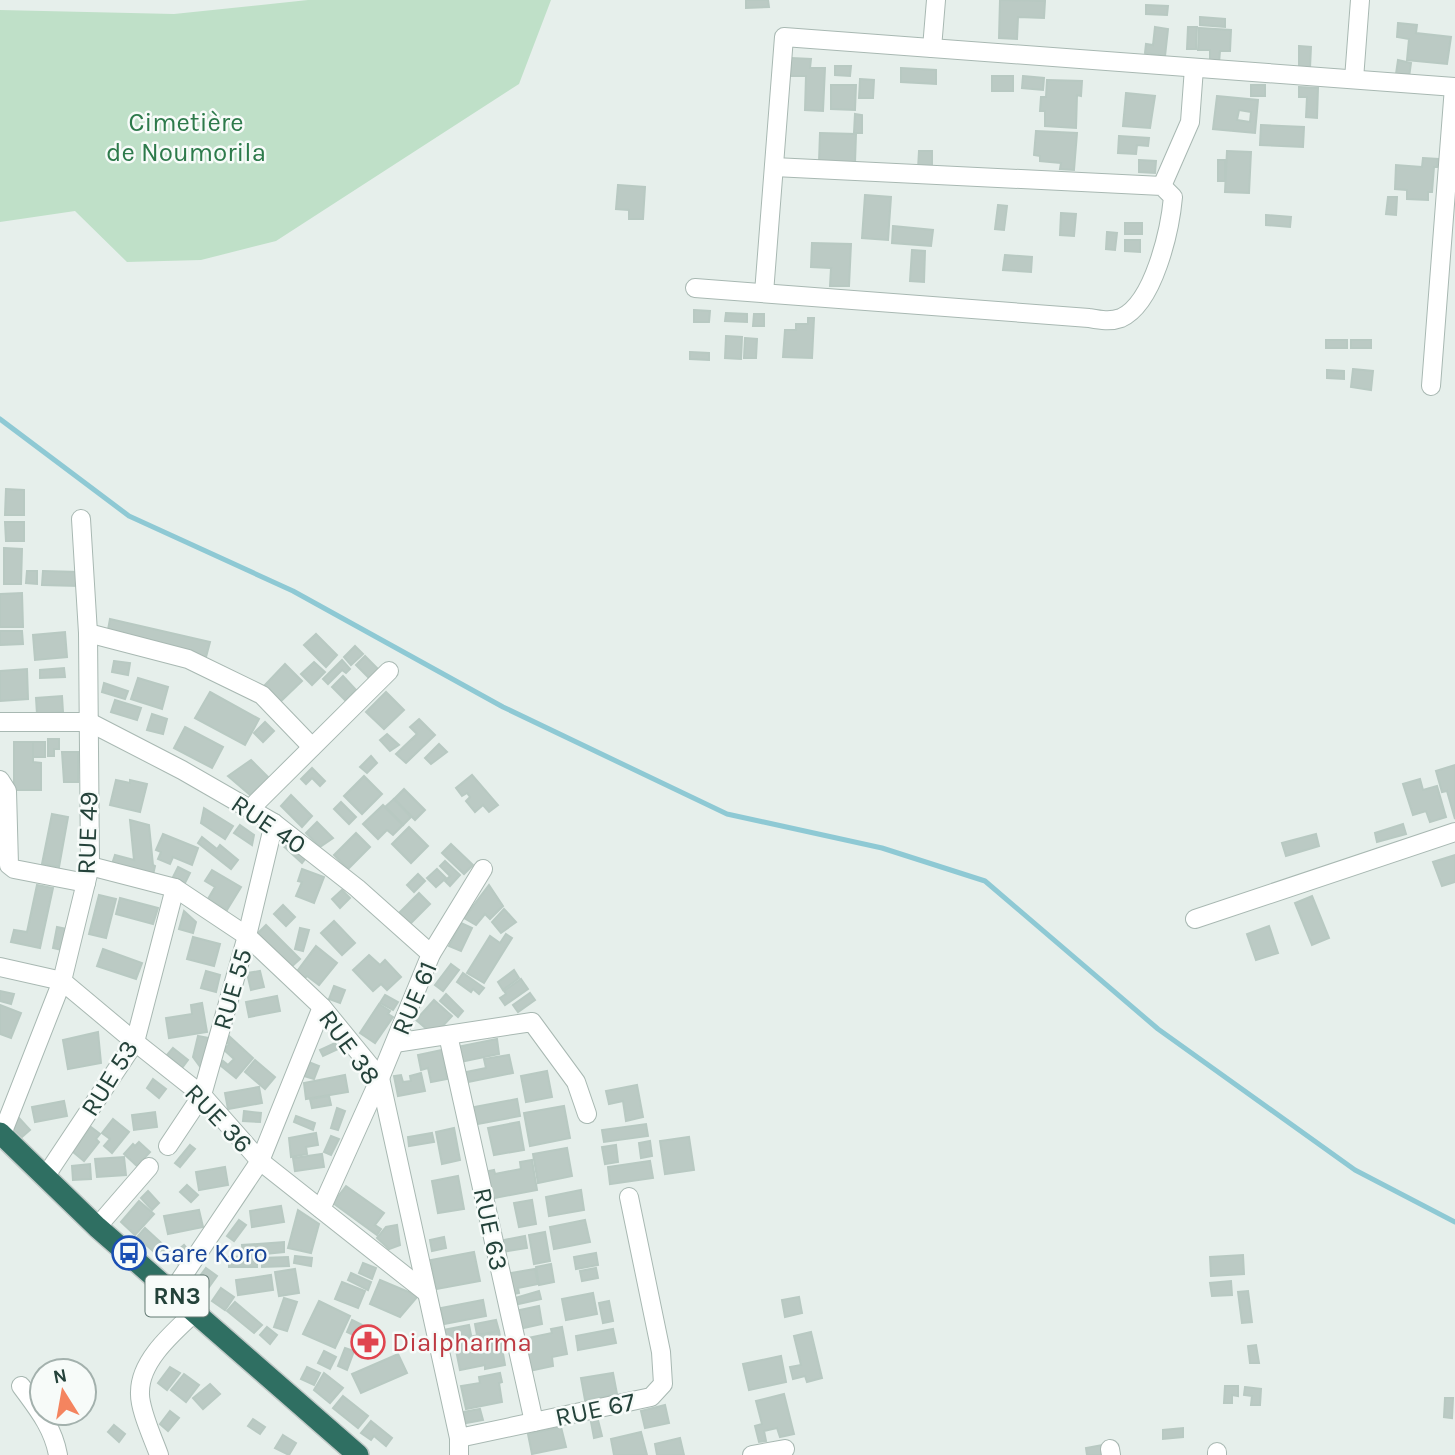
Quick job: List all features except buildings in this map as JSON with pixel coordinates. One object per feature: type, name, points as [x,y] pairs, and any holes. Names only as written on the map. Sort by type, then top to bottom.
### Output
[{"type":"highway","name":"RN3","points":[[1,1133],[97,1227],[358,1455]]},
{"type":"street","points":[[932,48],[936,0]]},
{"type":"street","points":[[1354,79],[1360,0]]},
{"type":"street","points":[[764,293],[784,37],[1454,87],[1431,386]]},
{"type":"street","points":[[1162,186],[1190,122],[1195,68]]},
{"type":"street","points":[[695,288],[1089,317],[1106,321],[1123,317],[1147,293],[1170,227],[1173,197],[1162,186],[774,167]]},
{"type":"street","name":"RUE 49","points":[[1,1133],[62,981],[88,875],[88,633],[81,519]]},
{"type":"street","points":[[88,633],[188,659],[262,695],[312,747]]},
{"type":"street","points":[[250,808],[389,671]]},
{"type":"street","points":[[0,722],[89,722]]},
{"type":"street","name":"RUE 40","points":[[89,722],[182,769],[274,823],[357,888],[432,954]]},
{"type":"street","name":"RUE 38","points":[[0,780],[7,791],[9,864],[14,869],[88,875],[175,888],[247,936],[322,1007],[380,1078],[459,1447]]},
{"type":"street","name":"RUE 55","points":[[168,1146],[202,1095],[247,936],[274,823]]},
{"type":"street","points":[[1195,919],[1455,832]]},
{"type":"street","name":"RUE 61","points":[[321,1209],[432,954],[483,869]]},
{"type":"street","name":"RUE 53","points":[[45,1178],[135,1042],[175,888]]},
{"type":"street","name":"RUE 36","points":[[0,967],[62,981],[202,1095],[260,1161],[427,1293]]},
{"type":"street","points":[[172,1292],[260,1161],[322,1007]]},
{"type":"street","points":[[395,1043],[532,1022],[576,1082],[587,1114]]},
{"type":"street","name":"RUE 63","points":[[448,1035],[534,1422]]},
{"type":"street","points":[[97,1227],[149,1167]]},
{"type":"street","name":"RUE 67","points":[[459,1447],[534,1422],[651,1396],[663,1384],[662,1360],[629,1197]]},
{"type":"street","points":[[159,1455],[140,1392],[144,1373],[157,1353],[195,1312]]},
{"type":"street","points":[[22,1386],[55,1437],[58,1455]]},
{"type":"street","points":[[752,1455],[785,1449]]},
{"type":"green space","name":"Cimetière de Noumorila","points":[[308,0],[551,0],[519,84],[276,241],[201,260],[127,262],[75,211],[0,222],[0,10],[174,14]]},
{"type":"waterway","points":[[0,419],[129,516],[293,591],[503,707],[727,814],[882,848],[985,881],[1158,1029],[1355,1170],[1455,1222]]},
{"type":"place","name":"Gare Koro","points":[[129,1253]]},
{"type":"place","name":"Dialpharma","points":[[368,1342]]}]
